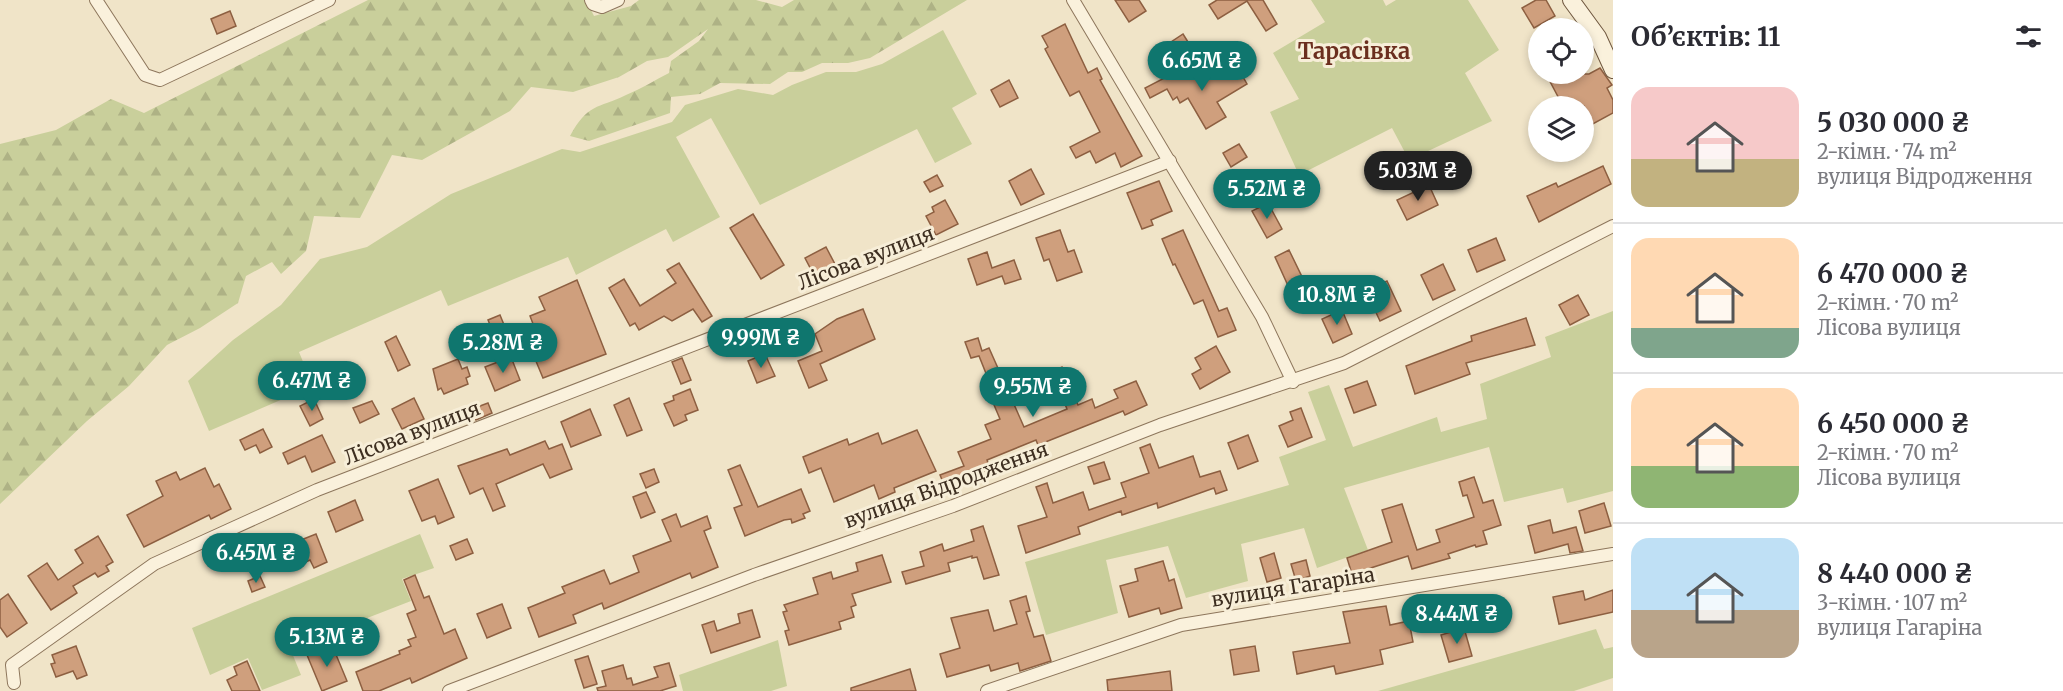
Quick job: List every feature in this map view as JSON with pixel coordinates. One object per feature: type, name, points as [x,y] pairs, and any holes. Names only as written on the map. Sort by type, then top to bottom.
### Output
[{"type":"street","points":[[96,0],[145,75],[160,80],[329,0]]},
{"type":"street","points":[[591,0],[602,7],[618,0]]},
{"type":"street","points":[[1073,0],[1262,317],[1293,382]]},
{"type":"street","points":[[1571,0],[1598,37],[1613,69]]},
{"type":"street","name":"Лісова вулиця","points":[[14,683],[12,666],[154,564],[328,486],[1170,161]]},
{"type":"street","name":"вулиця Відродження","points":[[448,691],[754,575],[953,506],[1160,425],[1344,363],[1613,226]]},
{"type":"street","name":"вулиця Гагаріна","points":[[987,691],[1181,625],[1613,554]]},
{"type":"green space","points":[[368,0],[586,0],[594,16],[631,6],[639,0],[756,0],[782,7],[794,0],[967,0],[870,58],[848,63],[822,63],[802,72],[788,72],[770,84],[720,83],[700,94],[671,97],[670,113],[589,141],[570,136],[582,118],[594,108],[632,93],[669,73],[671,61],[699,41],[708,29],[668,57],[647,61],[619,77],[573,92],[531,87],[510,111],[422,160],[392,155],[360,218],[314,216],[306,251],[281,274],[272,262],[246,276],[238,303],[200,328],[167,345],[129,386],[87,421],[0,504],[0,144],[56,130],[111,99],[144,113]]},
{"type":"green space","points":[[1311,0],[1383,0],[1386,6],[1396,0],[1468,0],[1499,50],[1465,73],[1492,121],[1409,160],[1392,128],[1299,175],[1270,112],[1299,99],[1273,53],[1325,22]]},
{"type":"green space","points":[[943,30],[977,94],[952,108],[972,144],[935,163],[917,129],[760,205],[711,118],[676,137],[720,217],[673,242],[666,229],[576,275],[568,257],[448,306],[441,290],[299,352],[313,386],[209,431],[188,381],[233,340],[281,305],[320,259],[367,247],[451,194],[562,149],[580,152],[672,122],[685,105],[738,89],[773,95],[826,72],[856,72],[882,64]]},
{"type":"green space","points":[[1613,311],[1613,491],[1567,503],[1563,488],[1504,502],[1489,447],[1344,488],[1368,550],[1317,568],[1304,528],[1241,544],[1248,581],[1186,598],[1168,546],[1106,560],[1118,613],[1046,635],[1025,562],[1289,485],[1279,457],[1326,440],[1308,392],[1329,385],[1353,447],[1437,417],[1441,432],[1487,419],[1480,384],[1551,357],[1545,337]]},
{"type":"green space","points":[[420,534],[434,568],[402,579],[411,601],[290,648],[301,675],[262,690],[248,658],[210,675],[192,628]]},
{"type":"green space","points":[[1596,629],[1604,649],[1613,647],[1613,678],[1574,691],[1378,691]]},
{"type":"green space","points":[[778,640],[787,686],[771,691],[683,691],[679,675]]},
{"type":"building","points":[[1115,0],[1139,0],[1146,11],[1129,22]]},
{"type":"building","points":[[1217,0],[1263,0],[1277,24],[1266,31],[1247,1],[1218,19],[1209,5]]},
{"type":"building","points":[[1536,0],[1546,0],[1555,16],[1528,18],[1522,8]]},
{"type":"building","points":[[230,11],[236,26],[217,34],[211,19]]},
{"type":"building","points":[[1065,24],[1088,73],[1097,68],[1102,79],[1100,80],[1142,156],[1121,167],[1115,153],[1096,163],[1090,151],[1076,158],[1070,147],[1100,132],[1079,91],[1070,96],[1045,49],[1048,47],[1042,36]]},
{"type":"building","points":[[1183,34],[1193,50],[1178,60],[1168,44]]},
{"type":"building","points":[[1235,63],[1247,84],[1217,102],[1226,117],[1206,129],[1188,98],[1180,103],[1177,97],[1173,100],[1167,89],[1150,98],[1145,88],[1174,73],[1177,79],[1194,69],[1202,83]]},
{"type":"building","points":[[1600,68],[1612,85],[1607,88],[1613,100],[1613,113],[1594,123],[1594,96],[1558,96],[1551,84],[1594,84],[1594,71]]},
{"type":"building","points":[[1009,80],[1018,98],[1000,107],[991,90]]},
{"type":"building","points":[[1239,144],[1247,157],[1231,167],[1223,153]]},
{"type":"building","points":[[1603,166],[1611,184],[1539,222],[1527,196],[1556,183],[1558,187]]},
{"type":"building","points":[[1031,169],[1044,194],[1021,205],[1009,181]]},
{"type":"building","points":[[937,175],[943,186],[930,192],[924,182]]},
{"type":"building","points":[[1159,181],[1172,211],[1151,220],[1153,225],[1142,229],[1127,193]]},
{"type":"building","points":[[1429,185],[1438,205],[1407,220],[1397,200]]},
{"type":"building","points":[[945,200],[958,224],[936,235],[926,216],[934,212],[932,207]]},
{"type":"building","points":[[1268,203],[1282,229],[1267,238],[1252,211]]},
{"type":"building","points":[[753,214],[784,265],[761,279],[730,228]]},
{"type":"building","points":[[1060,230],[1068,252],[1074,250],[1082,272],[1057,281],[1049,259],[1044,261],[1036,238]]},
{"type":"building","points":[[1183,230],[1219,311],[1227,308],[1236,330],[1218,337],[1203,300],[1194,304],[1175,264],[1173,265],[1162,239]]},
{"type":"building","points":[[1496,238],[1505,260],[1477,272],[1468,250]]},
{"type":"building","points":[[826,247],[837,268],[816,279],[805,258]]},
{"type":"building","points":[[1289,250],[1305,283],[1290,290],[1275,257]]},
{"type":"building","points":[[987,252],[992,268],[1014,260],[1021,279],[1005,284],[1002,276],[977,285],[968,259]]},
{"type":"building","points":[[679,263],[712,316],[702,322],[693,309],[672,321],[664,316],[639,330],[635,323],[630,326],[609,288],[624,279],[640,306],[676,283],[667,270]]},
{"type":"building","points":[[1443,264],[1455,290],[1433,300],[1421,275]]},
{"type":"building","points":[[577,280],[606,354],[543,378],[533,354],[543,350],[530,316],[545,310],[539,297]]},
{"type":"building","points":[[1387,281],[1401,311],[1380,321],[1366,291]]},
{"type":"building","points":[[1578,295],[1589,315],[1570,325],[1559,305]]},
{"type":"building","points":[[863,309],[875,339],[820,364],[827,380],[809,388],[798,361],[822,351],[815,334],[837,319]]},
{"type":"building","points":[[1342,310],[1352,334],[1333,343],[1322,319]]},
{"type":"building","points":[[500,315],[511,342],[499,347],[488,320]]},
{"type":"building","points":[[1526,318],[1535,345],[1466,363],[1470,374],[1415,394],[1406,366],[1472,341],[1471,336]]},
{"type":"building","points":[[396,336],[410,365],[398,371],[385,342]]},
{"type":"building","points":[[978,338],[982,351],[989,348],[1024,427],[1067,409],[1052,372],[1062,367],[1078,405],[1092,399],[1095,408],[1118,398],[1114,390],[1136,381],[1147,405],[1125,415],[1123,411],[1038,445],[1036,440],[987,460],[990,469],[945,487],[940,475],[964,466],[958,452],[991,439],[985,425],[1000,419],[989,393],[993,391],[979,356],[971,358],[965,342]]},
{"type":"building","points":[[1216,346],[1230,372],[1200,389],[1192,374],[1201,369],[1195,358]]},
{"type":"building","points":[[765,354],[775,376],[757,383],[748,361]]},
{"type":"building","points":[[511,357],[520,380],[495,391],[485,367]]},
{"type":"building","points":[[682,358],[691,380],[681,384],[672,362]]},
{"type":"building","points":[[458,359],[462,369],[467,367],[470,376],[466,378],[468,384],[444,394],[441,388],[438,390],[433,369]]},
{"type":"building","points":[[1367,381],[1376,405],[1354,413],[1345,389]]},
{"type":"building","points":[[690,389],[698,410],[685,415],[687,420],[674,426],[664,404],[674,400],[673,396]]},
{"type":"building","points":[[414,398],[424,419],[402,429],[392,409]]},
{"type":"building","points":[[629,398],[642,430],[627,436],[614,405]]},
{"type":"building","points":[[314,399],[323,419],[310,426],[300,406]]},
{"type":"building","points":[[372,401],[379,414],[360,423],[353,408]]},
{"type":"building","points":[[488,403],[492,413],[476,420],[472,409]]},
{"type":"building","points":[[1301,408],[1312,437],[1288,447],[1279,426],[1293,420],[1290,412]]},
{"type":"building","points":[[590,409],[601,435],[571,447],[561,422]]},
{"type":"building","points":[[263,429],[272,447],[260,453],[256,445],[245,450],[240,440]]},
{"type":"building","points":[[917,430],[936,471],[894,488],[895,492],[879,499],[874,485],[834,502],[821,468],[809,473],[803,457],[847,439],[849,445],[878,433],[882,444]]},
{"type":"building","points":[[322,435],[335,462],[312,472],[305,456],[288,464],[283,453]]},
{"type":"building","points":[[1248,435],[1258,461],[1238,469],[1228,443]]},
{"type":"building","points":[[545,441],[549,449],[562,444],[572,469],[550,478],[543,464],[496,484],[505,506],[493,511],[483,488],[470,494],[458,466],[507,449],[510,455]]},
{"type":"building","points":[[1150,444],[1159,468],[1193,456],[1200,477],[1220,471],[1227,490],[1216,494],[1214,488],[1158,508],[1157,503],[1122,515],[1121,511],[1078,527],[1080,534],[1026,553],[1018,526],[1047,517],[1036,487],[1047,483],[1053,503],[1083,492],[1089,510],[1126,497],[1121,483],[1149,473],[1140,448]]},
{"type":"building","points":[[1104,462],[1110,479],[1094,484],[1088,467]]},
{"type":"building","points":[[740,465],[758,507],[801,489],[810,511],[803,514],[805,518],[792,523],[791,519],[784,520],[745,536],[734,508],[742,505],[728,470]]},
{"type":"building","points":[[205,468],[214,487],[219,484],[231,509],[211,519],[209,515],[144,547],[127,515],[163,496],[156,481],[176,472],[180,480]]},
{"type":"building","points":[[654,469],[659,482],[646,488],[640,474]]},
{"type":"building","points":[[1474,477],[1483,503],[1493,500],[1501,525],[1483,531],[1487,544],[1476,547],[1475,545],[1448,554],[1450,558],[1412,569],[1408,556],[1352,574],[1347,558],[1392,542],[1382,510],[1402,504],[1417,550],[1440,542],[1436,530],[1474,517],[1467,495],[1463,496],[1459,482]]},
{"type":"building","points":[[438,479],[454,517],[438,524],[435,516],[422,521],[409,491]]},
{"type":"building","points":[[646,492],[655,512],[641,518],[633,497]]},
{"type":"building","points":[[355,500],[363,520],[336,532],[328,512]]},
{"type":"building","points":[[1604,503],[1611,526],[1585,533],[1579,511]]},
{"type":"building","points":[[676,514],[681,527],[707,516],[711,528],[704,531],[718,567],[692,578],[690,573],[604,609],[602,603],[573,615],[576,623],[539,637],[528,608],[565,593],[562,587],[604,570],[610,584],[639,572],[633,556],[671,541],[662,520]]},
{"type":"building","points":[[1550,520],[1553,533],[1576,527],[1583,551],[1570,553],[1568,544],[1535,553],[1528,526]]},
{"type":"building","points":[[983,526],[999,575],[984,579],[977,557],[972,558],[972,556],[948,563],[950,571],[906,584],[902,572],[924,566],[920,552],[942,544],[944,551],[974,541],[971,530]]},
{"type":"building","points":[[316,534],[327,562],[314,568],[310,560],[299,565],[291,544]]},
{"type":"building","points":[[98,536],[113,562],[106,566],[109,571],[98,577],[95,573],[73,586],[77,593],[51,610],[28,576],[47,563],[58,580],[83,563],[75,550]]},
{"type":"building","points":[[467,539],[473,553],[456,560],[450,546]]},
{"type":"building","points":[[1274,553],[1281,578],[1267,582],[1260,558]]},
{"type":"building","points":[[882,555],[891,582],[852,594],[856,605],[851,607],[854,617],[839,622],[841,629],[789,645],[785,631],[789,630],[783,612],[787,611],[784,605],[818,594],[813,578],[831,572],[833,579],[858,571],[856,563]]},
{"type":"building","points":[[1306,560],[1310,576],[1296,581],[1291,564]]},
{"type":"building","points":[[1163,561],[1169,581],[1174,579],[1182,608],[1161,614],[1159,608],[1129,617],[1120,586],[1138,581],[1135,569]]},
{"type":"building","points":[[415,575],[424,598],[429,596],[444,634],[455,629],[467,658],[412,683],[410,678],[379,691],[363,691],[356,672],[400,654],[399,651],[411,646],[408,640],[416,637],[407,614],[416,610],[404,580]]},
{"type":"building","points":[[260,576],[265,587],[252,592],[248,581]]},
{"type":"building","points":[[1613,590],[1613,612],[1559,624],[1553,597],[1583,591],[1585,600]]},
{"type":"building","points":[[8,594],[27,623],[7,637],[0,627],[0,600]]},
{"type":"building","points":[[1026,596],[1030,611],[1026,612],[1034,637],[1043,635],[1051,661],[1020,671],[1018,663],[991,671],[989,665],[947,677],[940,654],[960,648],[951,618],[988,610],[994,631],[1017,624],[1010,601]]},
{"type":"building","points":[[502,604],[511,628],[487,638],[477,614]]},
{"type":"building","points":[[1386,606],[1390,625],[1409,621],[1413,642],[1380,650],[1383,664],[1336,674],[1334,666],[1297,674],[1293,652],[1350,643],[1343,612]]},
{"type":"building","points":[[752,610],[760,637],[711,653],[702,625],[714,621],[717,631],[740,623],[738,614]]},
{"type":"building","points":[[1464,628],[1472,656],[1449,662],[1441,635]]},
{"type":"building","points":[[332,645],[347,681],[322,691],[307,655]]},
{"type":"building","points":[[76,646],[87,675],[77,679],[73,671],[56,677],[51,664],[55,663],[52,655]]},
{"type":"building","points":[[1255,646],[1259,671],[1234,675],[1230,650]]},
{"type":"building","points":[[588,656],[597,684],[584,688],[575,660]]},
{"type":"building","points":[[247,661],[260,691],[232,691],[227,680],[237,675],[234,667]]},
{"type":"building","points":[[669,663],[676,686],[660,691],[598,691],[597,688],[606,686],[602,671],[623,665],[627,679],[631,678],[633,685],[658,677],[654,667]]},
{"type":"building","points":[[910,669],[916,691],[851,691],[851,688]]},
{"type":"building","points":[[1170,671],[1172,691],[1108,691],[1107,680]]},
{"type":"district","name":"Тарасівка","points":[[1354,51]]}]
